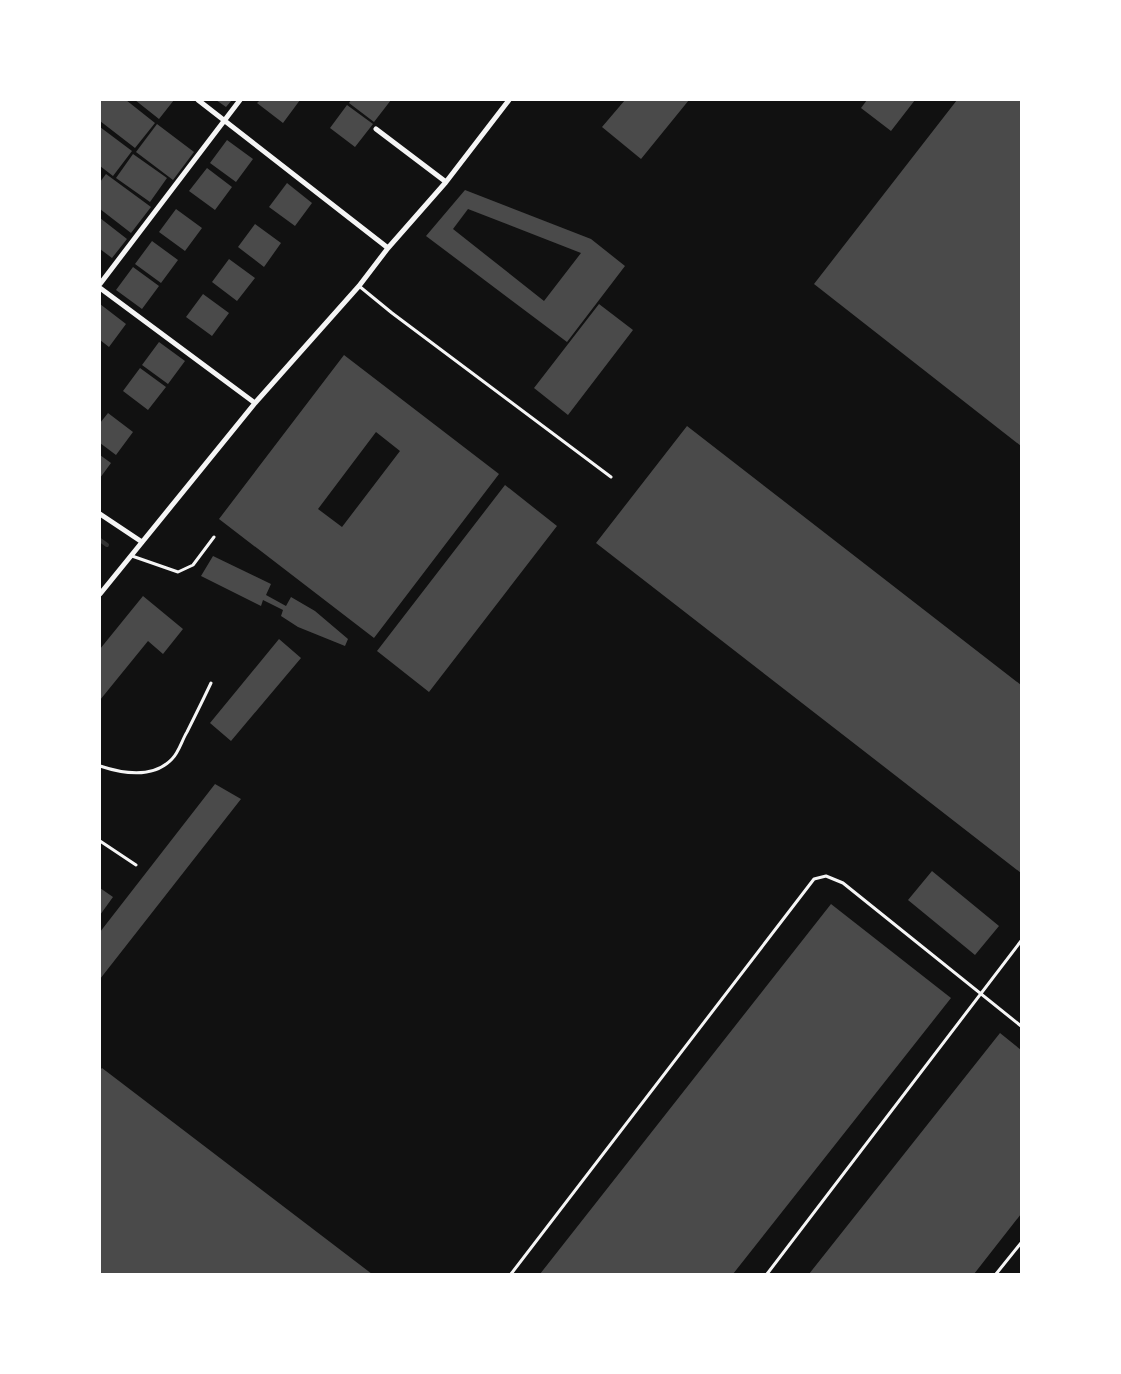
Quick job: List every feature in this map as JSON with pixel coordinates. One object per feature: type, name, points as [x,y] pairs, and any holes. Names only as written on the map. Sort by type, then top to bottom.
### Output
[{"type":"street","points":[[198,100],[388,248]]},
{"type":"street","points":[[100,284],[240,100]]},
{"type":"street","points":[[100,594],[255,403],[360,286],[388,248],[446,182],[509,100]]},
{"type":"street","points":[[376,129],[446,182]]},
{"type":"street","points":[[100,288],[255,403]]},
{"type":"street","points":[[100,514],[142,542]]},
{"type":"lane","points":[[360,286],[392,313],[612,477]]},
{"type":"lane","points":[[131,556],[178,572],[193,565],[214,537]]},
{"type":"lane","points":[[100,766],[138,773],[151,772],[162,767],[173,758],[211,684]]},
{"type":"lane","points":[[100,842],[136,865]]},
{"type":"lane","points":[[511,1274],[814,879],[826,876],[844,882],[1021,1026]]},
{"type":"lane","points":[[766,1274],[1021,941]]},
{"type":"lane","points":[[996,1274],[1021,1243]]},
{"type":"building","points":[[100,100],[126,100],[155,123],[135,148],[100,121]]},
{"type":"building","points":[[135,100],[174,100],[159,119]]},
{"type":"building","points":[[216,100],[232,100],[226,107]]},
{"type":"building","points":[[260,100],[300,100],[283,123],[257,103]]},
{"type":"building","points":[[351,100],[391,100],[374,122],[349,103]]},
{"type":"building","points":[[625,100],[689,100],[641,159],[602,127]]},
{"type":"building","points":[[867,100],[915,100],[891,131],[861,108]]},
{"type":"building","points":[[957,100],[1021,100],[1021,446],[814,284]]},
{"type":"building","points":[[347,105],[373,124],[355,147],[330,128]]},
{"type":"building","points":[[157,124],[194,152],[173,180],[136,152]]},
{"type":"building","points":[[100,127],[132,151],[113,176],[100,166]]},
{"type":"building","points":[[227,140],[253,159],[236,182],[210,163]]},
{"type":"building","points":[[133,154],[167,178],[150,202],[116,178]]},
{"type":"building","points":[[207,168],[232,187],[215,210],[189,191]]},
{"type":"building","points":[[106,174],[151,207],[131,233],[100,209],[100,182]]},
{"type":"building","points":[[287,183],[312,203],[295,226],[269,207]]},
{"type":"building","points":[[465,190],[591,239],[625,266],[567,342],[426,236]],"holes":[[[468,209],[581,253],[544,301],[453,229]]]},
{"type":"building","points":[[176,209],[202,228],[185,251],[159,232]]},
{"type":"building","points":[[100,218],[127,239],[112,258],[100,249]]},
{"type":"building","points":[[255,224],[281,243],[264,267],[238,247]]},
{"type":"building","points":[[152,241],[178,260],[161,283],[135,264]]},
{"type":"building","points":[[229,259],[255,278],[237,301],[212,282]]},
{"type":"building","points":[[133,267],[159,286],[142,309],[116,290]]},
{"type":"building","points":[[203,294],[229,313],[212,336],[186,317]]},
{"type":"building","points":[[100,304],[126,324],[109,347],[100,340]]},
{"type":"building","points":[[599,304],[633,330],[568,415],[534,388]]},
{"type":"building","points":[[159,342],[185,361],[168,384],[142,365]]},
{"type":"building","points":[[344,355],[499,474],[374,638],[219,519]],"holes":[[[376,432],[400,451],[342,527],[318,509]]]},
{"type":"building","points":[[140,368],[166,387],[148,410],[123,391]]},
{"type":"building","points":[[108,413],[133,432],[116,455],[100,443],[100,423]]},
{"type":"building","points":[[687,426],[1021,685],[1021,873],[596,543]]},
{"type":"building","points":[[100,455],[111,463],[100,478]]},
{"type":"building","points":[[505,485],[557,526],[429,692],[377,651]]},
{"type":"building","points":[[213,556],[271,584],[266,595],[286,606],[291,597],[315,611],[348,639],[345,646],[298,627],[281,616],[283,610],[263,600],[261,606],[201,576]]},
{"type":"building","points":[[143,596],[183,629],[163,654],[148,641],[100,700],[100,649]]},
{"type":"building","points":[[279,639],[301,658],[231,741],[210,723]]},
{"type":"building","points":[[215,784],[241,799],[100,979],[100,932]]},
{"type":"building","points":[[932,871],[999,926],[975,955],[908,900]]},
{"type":"building","points":[[100,888],[113,897],[100,915]]},
{"type":"building","points":[[831,904],[951,998],[733,1274],[540,1274]]},
{"type":"building","points":[[1000,1033],[1021,1050],[1021,1214],[974,1274],[809,1274]]},
{"type":"building","points":[[102,1068],[372,1274],[100,1274],[100,1070]]},
{"type":"waterway","points":[[100,540],[107,545]]}]
